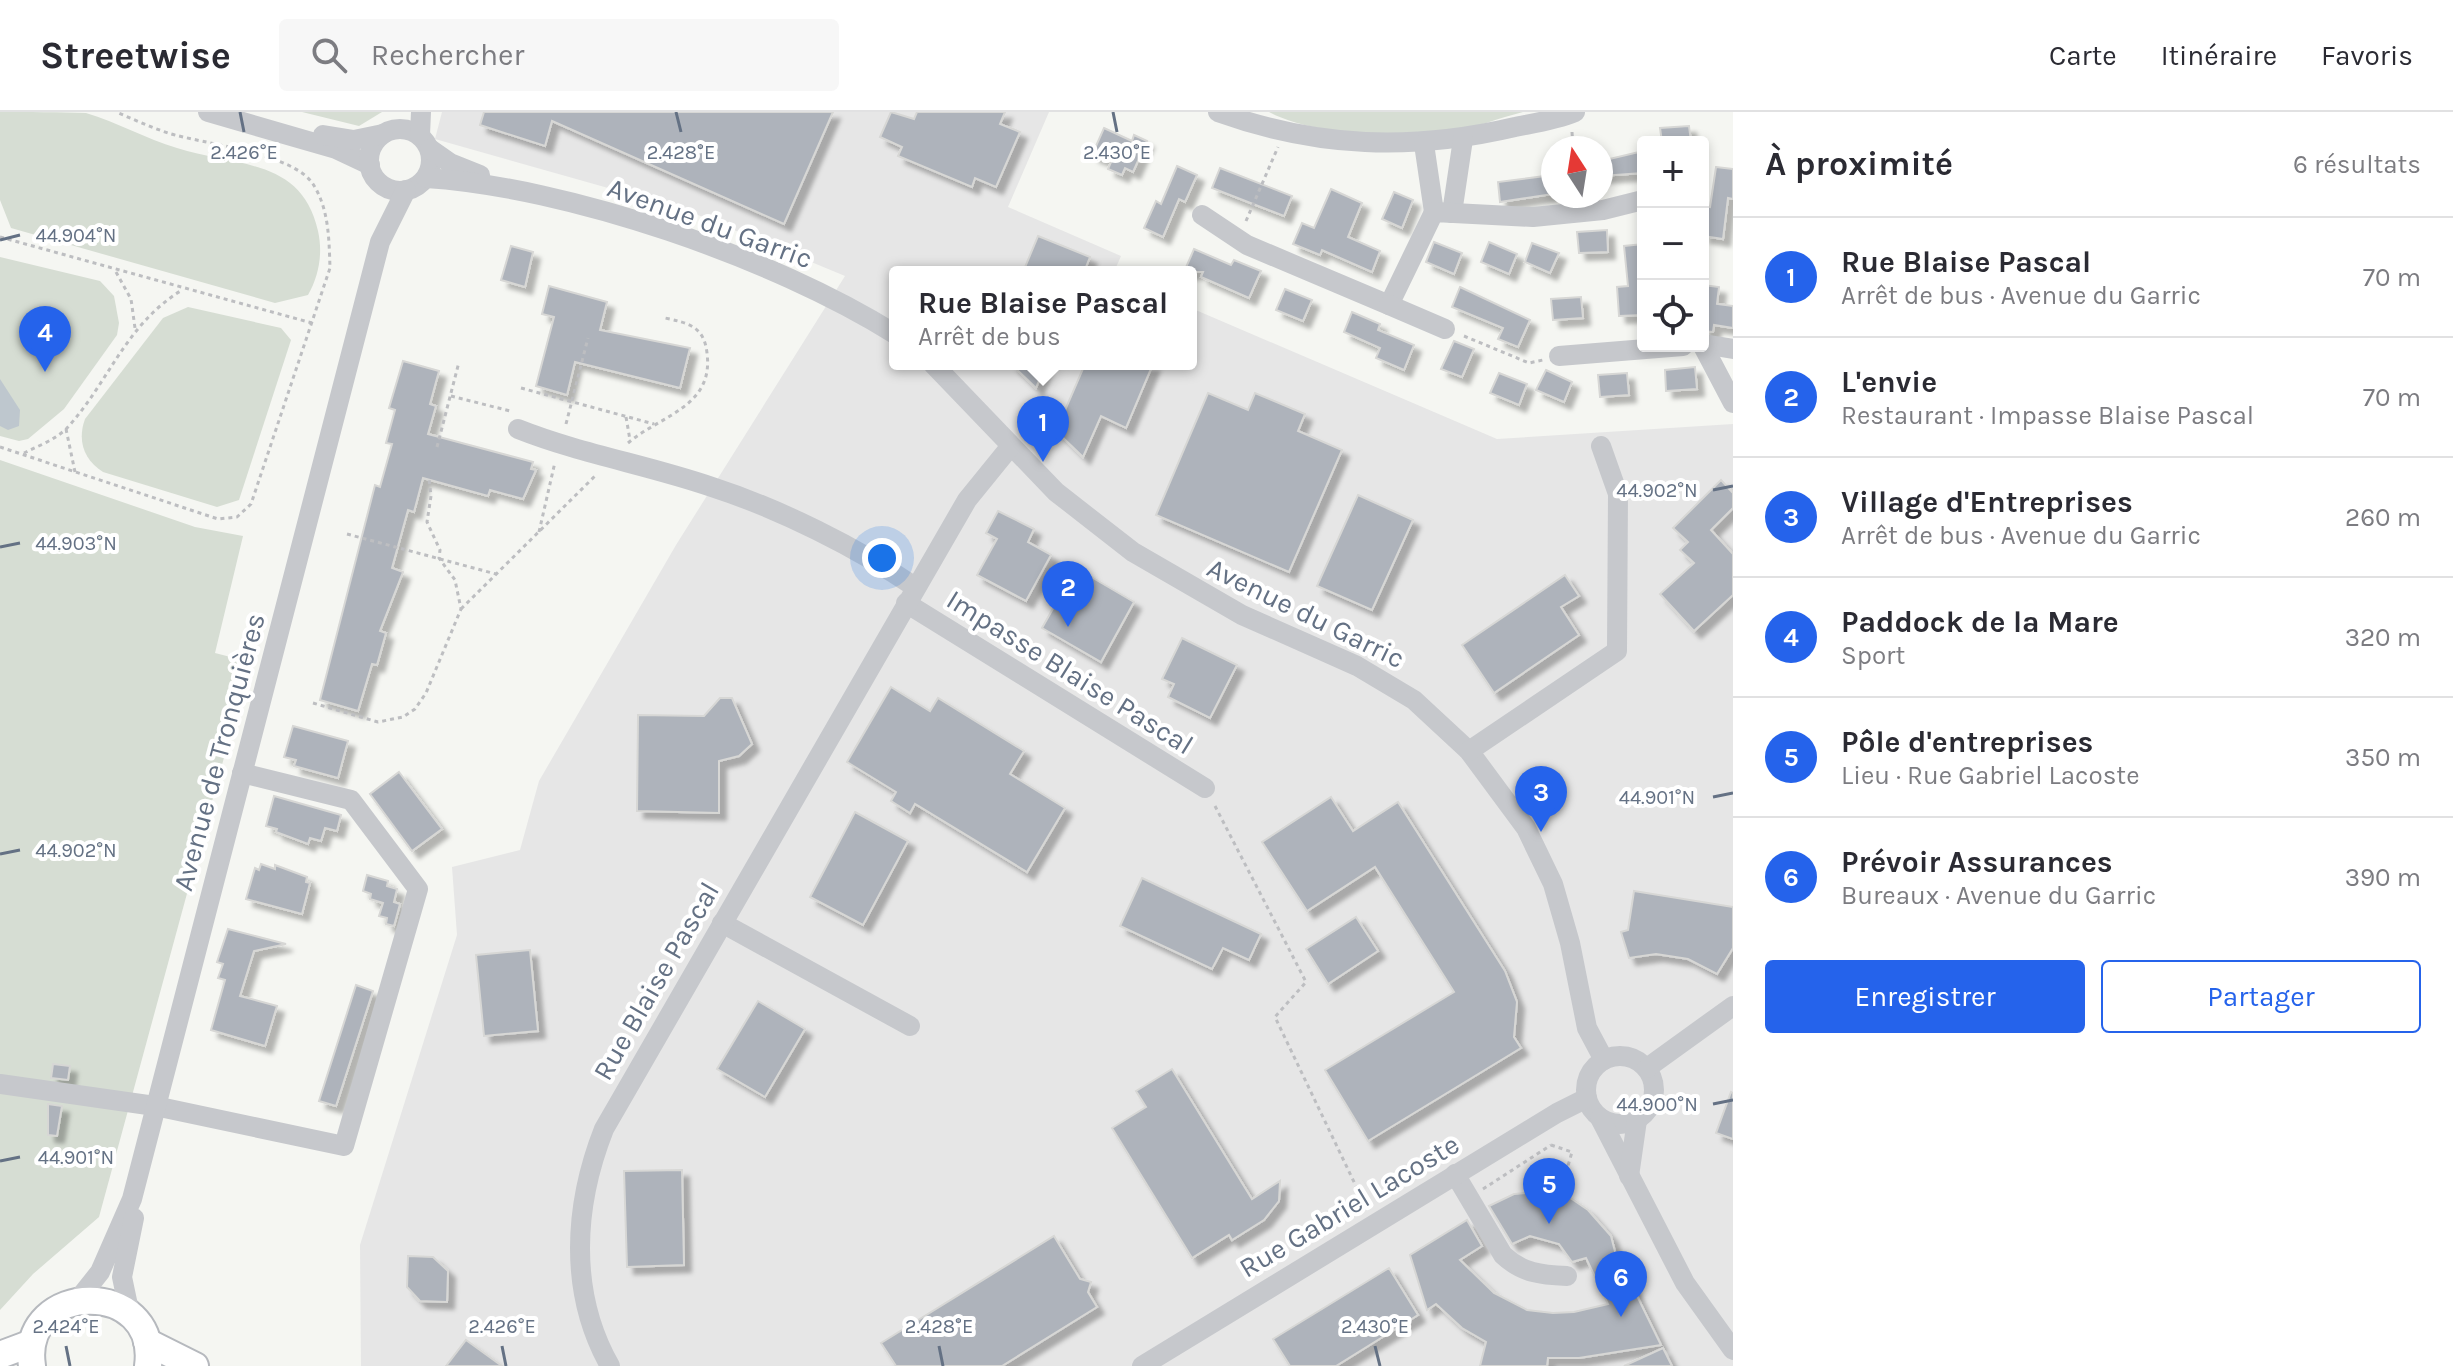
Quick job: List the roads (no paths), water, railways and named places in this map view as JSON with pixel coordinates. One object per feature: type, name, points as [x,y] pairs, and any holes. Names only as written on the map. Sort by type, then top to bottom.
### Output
[{"type":"main road","points":[[0,1355],[32,1355],[37,1331],[53,1311],[77,1301],[103,1300],[130,1315],[147,1354],[195,1366]]},
{"type":"street","points":[[214,114],[336,149],[373,172],[390,189],[406,190],[426,178],[432,159],[425,142],[421,112]]},
{"type":"street","points":[[1218,112],[1253,125],[1343,141],[1424,144],[1463,139],[1575,112]]},
{"type":"street","points":[[214,114],[256,119],[354,140],[394,125],[425,142]]},
{"type":"street","points":[[373,172],[372,148],[394,125]]},
{"type":"street","points":[[1389,305],[1443,212],[1463,139]]},
{"type":"street","name":"Avenue du Garric","points":[[425,142],[450,163],[497,184],[606,213],[729,254],[859,311],[889,330]]},
{"type":"street","points":[[1424,144],[1443,212]]},
{"type":"street","name":"Avenue de Tronquières","points":[[373,172],[381,194],[380,242]]},
{"type":"street","name":"Avenue du Garric","points":[[426,178],[497,184]]},
{"type":"street","name":"Avenue de Tronquières","points":[[77,1301],[100,1272],[132,1199],[380,242],[406,190]]},
{"type":"street","points":[[1443,212],[1533,217],[1603,210],[1637,202]]},
{"type":"street","points":[[1202,215],[1239,240],[1445,329]]},
{"type":"street","points":[[1709,346],[1733,349]]},
{"type":"street","points":[[1559,356],[1637,350]]},
{"type":"street","points":[[1707,352],[1733,403]]},
{"type":"street","name":"Avenue du Garric","points":[[939,370],[1056,492],[1133,552],[1242,615],[1357,666],[1414,700],[1469,751],[1526,828],[1553,884],[1570,943],[1587,1028],[1604,1060]]},
{"type":"street","name":"Impasse Blaise Pascal","points":[[518,421],[560,445],[728,492],[858,551],[910,595],[1205,788]]},
{"type":"street","points":[[1469,751],[1617,651],[1618,494],[1601,446]]},
{"type":"street","name":"Rue Blaise Pascal","points":[[610,1366],[586,1303],[579,1254],[588,1168],[604,1129],[910,595],[967,500],[1010,447]]},
{"type":"street","points":[[0,1084],[155,1106],[344,1146],[418,889],[351,800],[242,773]]},
{"type":"street","points":[[722,923],[910,1026]]},
{"type":"street","points":[[1647,1068],[1733,1006]]},
{"type":"street","points":[[1600,1118],[1622,1124],[1637,1120],[1648,1110],[1654,1096],[1653,1081],[1647,1068],[1627,1057],[1604,1060],[1593,1070],[1587,1083],[1587,1098],[1685,1283],[1733,1350]]},
{"type":"street","name":"Rue Gabriel Lacoste","points":[[1142,1366],[1543,1121],[1587,1098]]},
{"type":"street","points":[[1629,1176],[1637,1120]]},
{"type":"street","points":[[1455,1174],[1503,1255],[1513,1265],[1537,1275],[1567,1276]]},
{"type":"street","points":[[130,1315],[122,1277],[134,1217],[132,1199]]},
{"type":"place","name":"Paddock de la Mare","points":[[45,372]]},
{"type":"place","name":"Rue Blaise Pascal","points":[[1043,462]]},
{"type":"place","name":"L'envie","points":[[1068,627]]},
{"type":"place","name":"Village d'Entreprises","points":[[1541,832]]},
{"type":"place","name":"Pôle d'entreprises","points":[[1549,1224]]},
{"type":"place","name":"Prévoir Assurances","points":[[1621,1317]]}]
